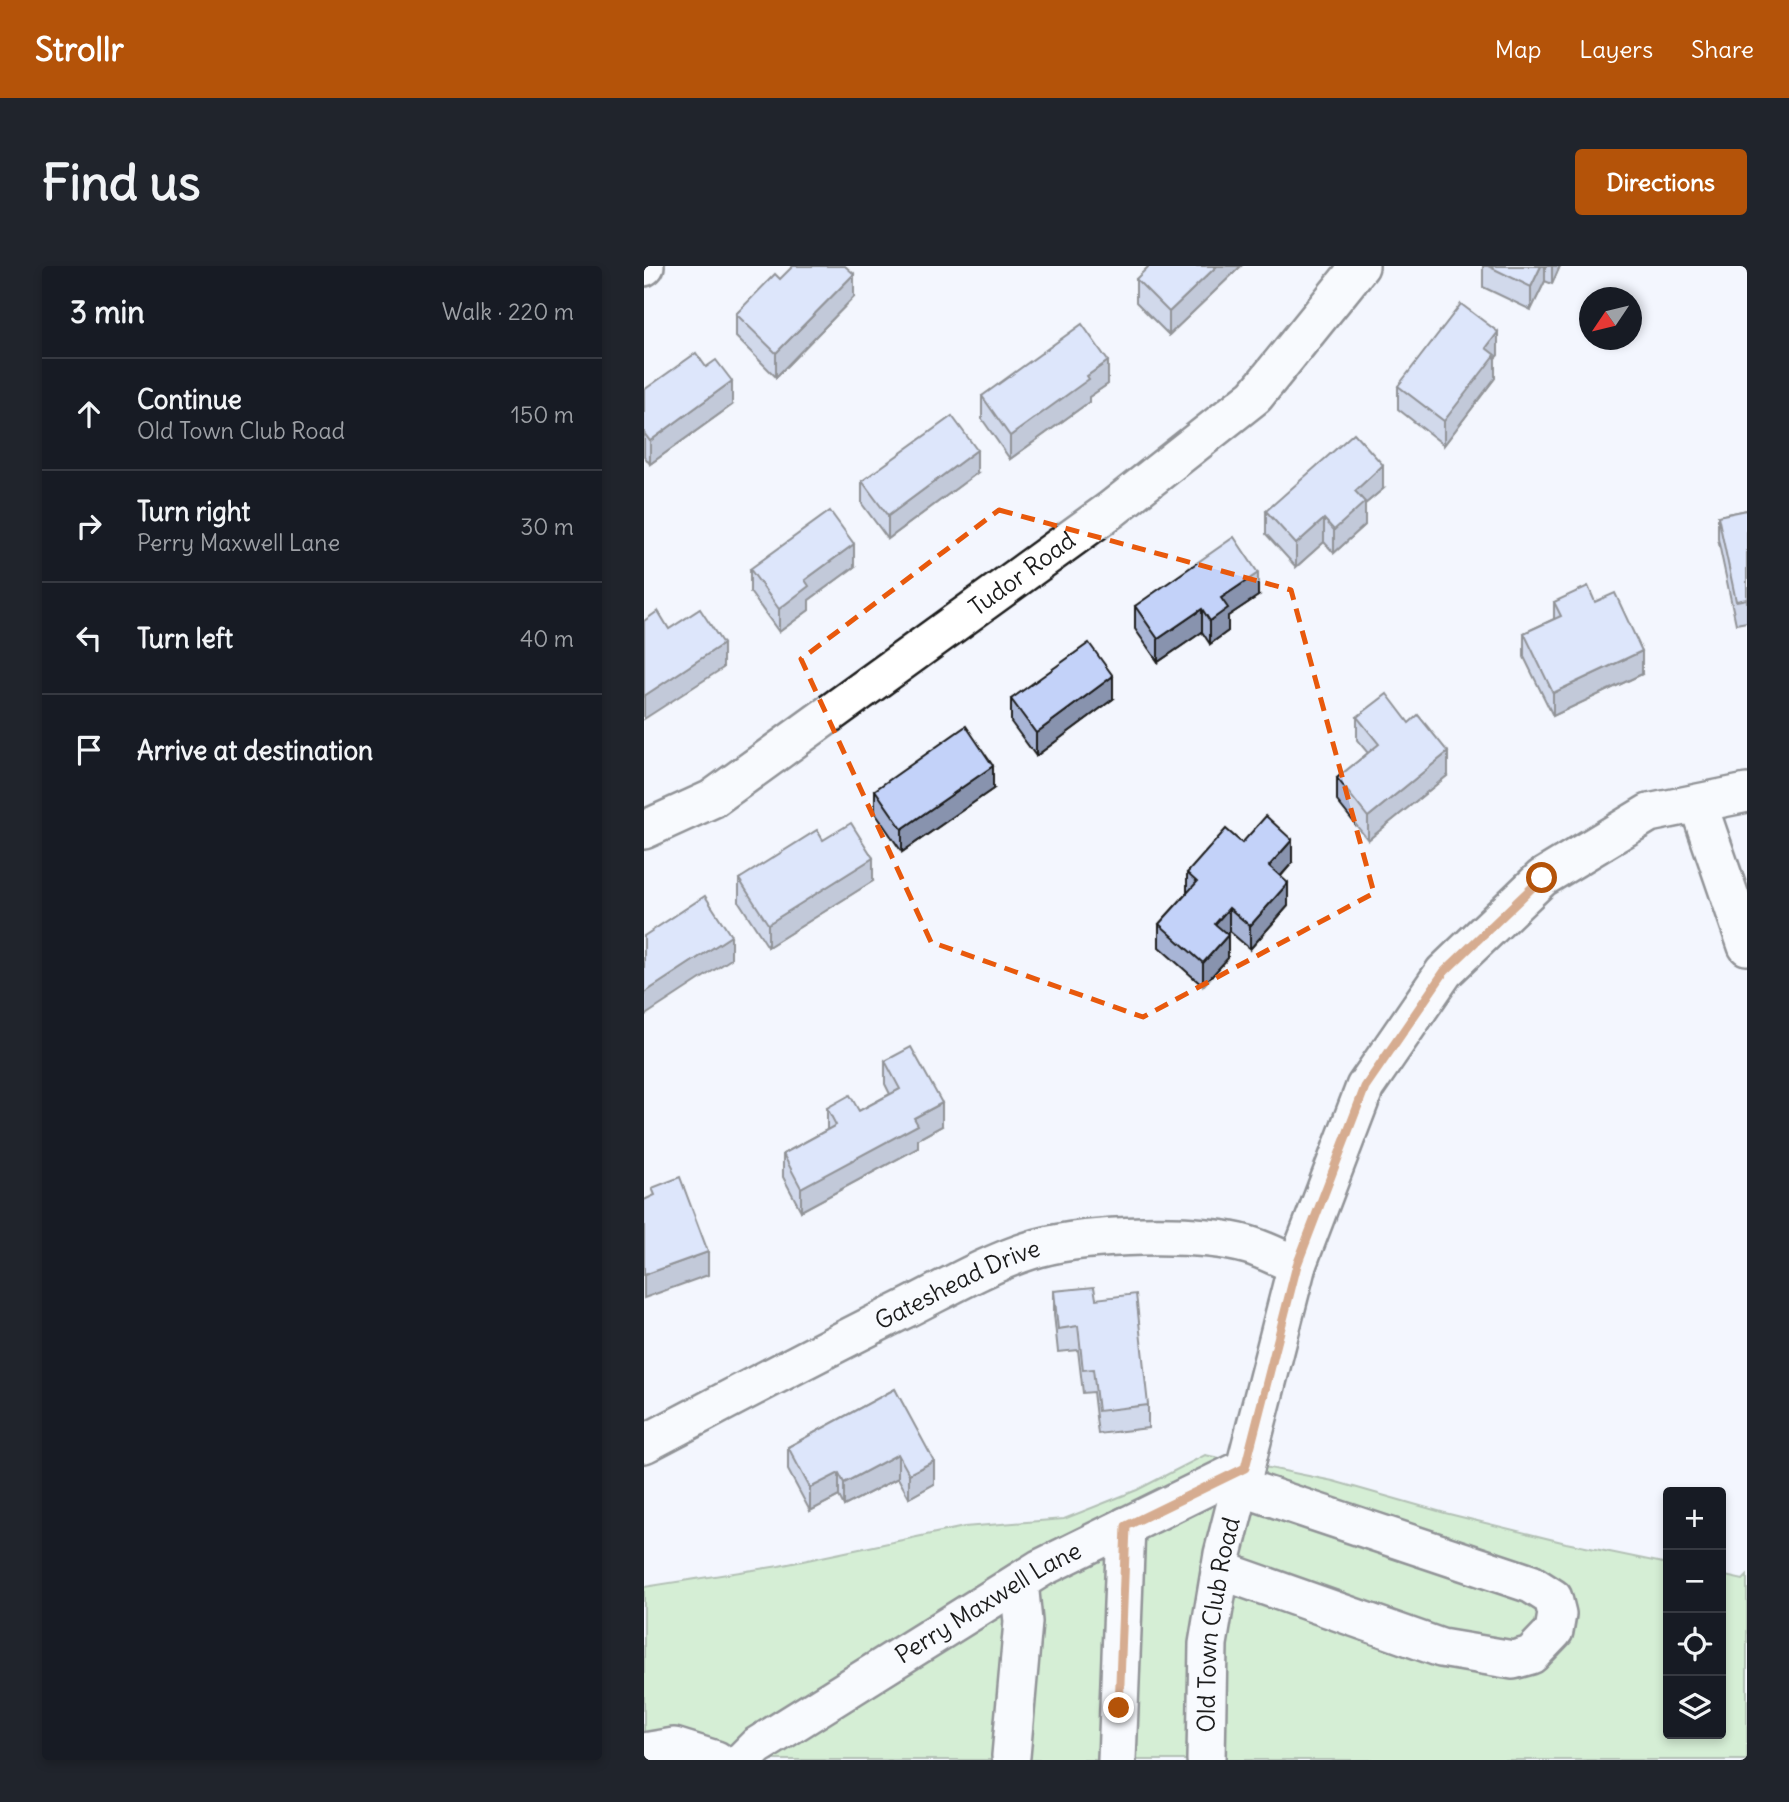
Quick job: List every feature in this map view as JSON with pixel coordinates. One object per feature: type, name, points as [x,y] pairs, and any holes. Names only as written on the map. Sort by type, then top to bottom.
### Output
[{"type":"street","name":"Tudor Road","points":[[644,830],[712,799],[1112,509],[1255,396],[1360,266]]},
{"type":"street","name":"Old Town Club Road","points":[[1206,1760],[1208,1644],[1220,1570],[1297,1265],[1365,1087],[1444,972],[1542,878],[1649,813],[1747,793]]},
{"type":"street","points":[[1698,804],[1747,946]]},
{"type":"street","name":"Gateshead Drive","points":[[644,1444],[975,1274],[1036,1249],[1062,1243],[1129,1237],[1196,1237],[1248,1245],[1297,1265]]},
{"type":"street","points":[[1220,1570],[1441,1648],[1493,1658],[1513,1660],[1531,1655],[1554,1630],[1557,1614],[1553,1598],[1531,1584],[1243,1477]]},
{"type":"street","name":"Perry Maxwell Lane","points":[[743,1760],[757,1746],[1041,1568],[1126,1526],[1243,1477]]},
{"type":"street","points":[[1117,1760],[1126,1526]]},
{"type":"street","points":[[1011,1756],[1023,1622],[1019,1582]]},
{"type":"street","points":[[644,1752],[674,1747],[716,1760]]},
{"type":"highlighted area","points":[[999,510],[1291,590],[1374,893],[1143,1017],[931,942],[801,659]]},
{"type":"green space","points":[[1205,1455],[1333,1481],[1445,1513],[1566,1543],[1663,1563],[1663,1739],[1726,1739],[1726,1576],[1743,1580],[1747,1576],[1747,1760],[644,1760],[644,1587],[779,1566],[964,1527],[1064,1519],[1137,1490]]},
{"type":"building","points":[[793,266],[845,266],[854,274],[776,353],[736,314],[775,274],[780,279]]},
{"type":"building","points":[[1149,266],[1217,266],[1169,312],[1136,279]]},
{"type":"building","points":[[1488,266],[1541,266],[1531,287]]},
{"type":"building","points":[[1461,304],[1498,332],[1486,348],[1495,355],[1444,421],[1398,386]]},
{"type":"building","points":[[1082,324],[1108,361],[1087,376],[1089,379],[1010,436],[982,396]]},
{"type":"building","points":[[696,353],[706,367],[716,360],[732,381],[650,441],[644,433],[644,390]]},
{"type":"building","points":[[952,416],[977,450],[888,516],[862,481]]},
{"type":"building","points":[[1354,433],[1383,465],[1355,491],[1365,502],[1334,530],[1324,519],[1296,544],[1266,511]]},
{"type":"building","points":[[1747,510],[1747,599],[1736,601],[1718,516]]},
{"type":"building","points":[[830,511],[854,544],[805,580],[809,586],[779,609],[750,569]]},
{"type":"building","points":[[1234,537],[1258,573],[1221,598],[1228,608],[1210,621],[1202,609],[1158,639],[1135,606]]},
{"type":"building","points":[[1588,586],[1595,602],[1615,593],[1642,651],[1553,693],[1524,633],[1561,616],[1554,602]]},
{"type":"building","points":[[700,609],[723,644],[644,696],[644,621],[658,611],[669,629]]},
{"type":"building","points":[[1089,643],[1113,676],[1036,733],[1011,699]]},
{"type":"building","points":[[1387,694],[1409,723],[1418,715],[1448,752],[1368,817],[1337,778],[1379,744],[1357,717]]},
{"type":"building","points":[[966,726],[993,766],[902,829],[875,790]]},
{"type":"building","points":[[1266,816],[1292,840],[1269,866],[1288,883],[1250,926],[1229,908],[1215,924],[1228,935],[1203,963],[1159,924],[1197,882],[1187,873],[1226,829],[1242,843]]},
{"type":"building","points":[[851,823],[873,858],[768,924],[739,879],[817,830],[823,840]]},
{"type":"building","points":[[705,896],[731,936],[644,993],[644,936]]},
{"type":"building","points":[[911,1047],[942,1103],[914,1118],[918,1125],[801,1188],[783,1154],[836,1125],[827,1108],[850,1095],[859,1111],[900,1089],[885,1061]]},
{"type":"building","points":[[680,1177],[708,1252],[644,1275],[644,1200],[655,1195],[652,1188]]},
{"type":"building","points":[[1094,1287],[1096,1299],[1136,1294],[1148,1405],[1098,1411],[1093,1369],[1083,1370],[1078,1326],[1058,1329],[1054,1291]]},
{"type":"building","points":[[895,1389],[934,1461],[909,1474],[898,1454],[844,1483],[839,1473],[810,1488],[788,1447]]},
{"type":"route","points":[[1119,1708],[1126,1526],[1245,1468],[1297,1265],[1365,1087],[1444,972],[1542,878]]}]
